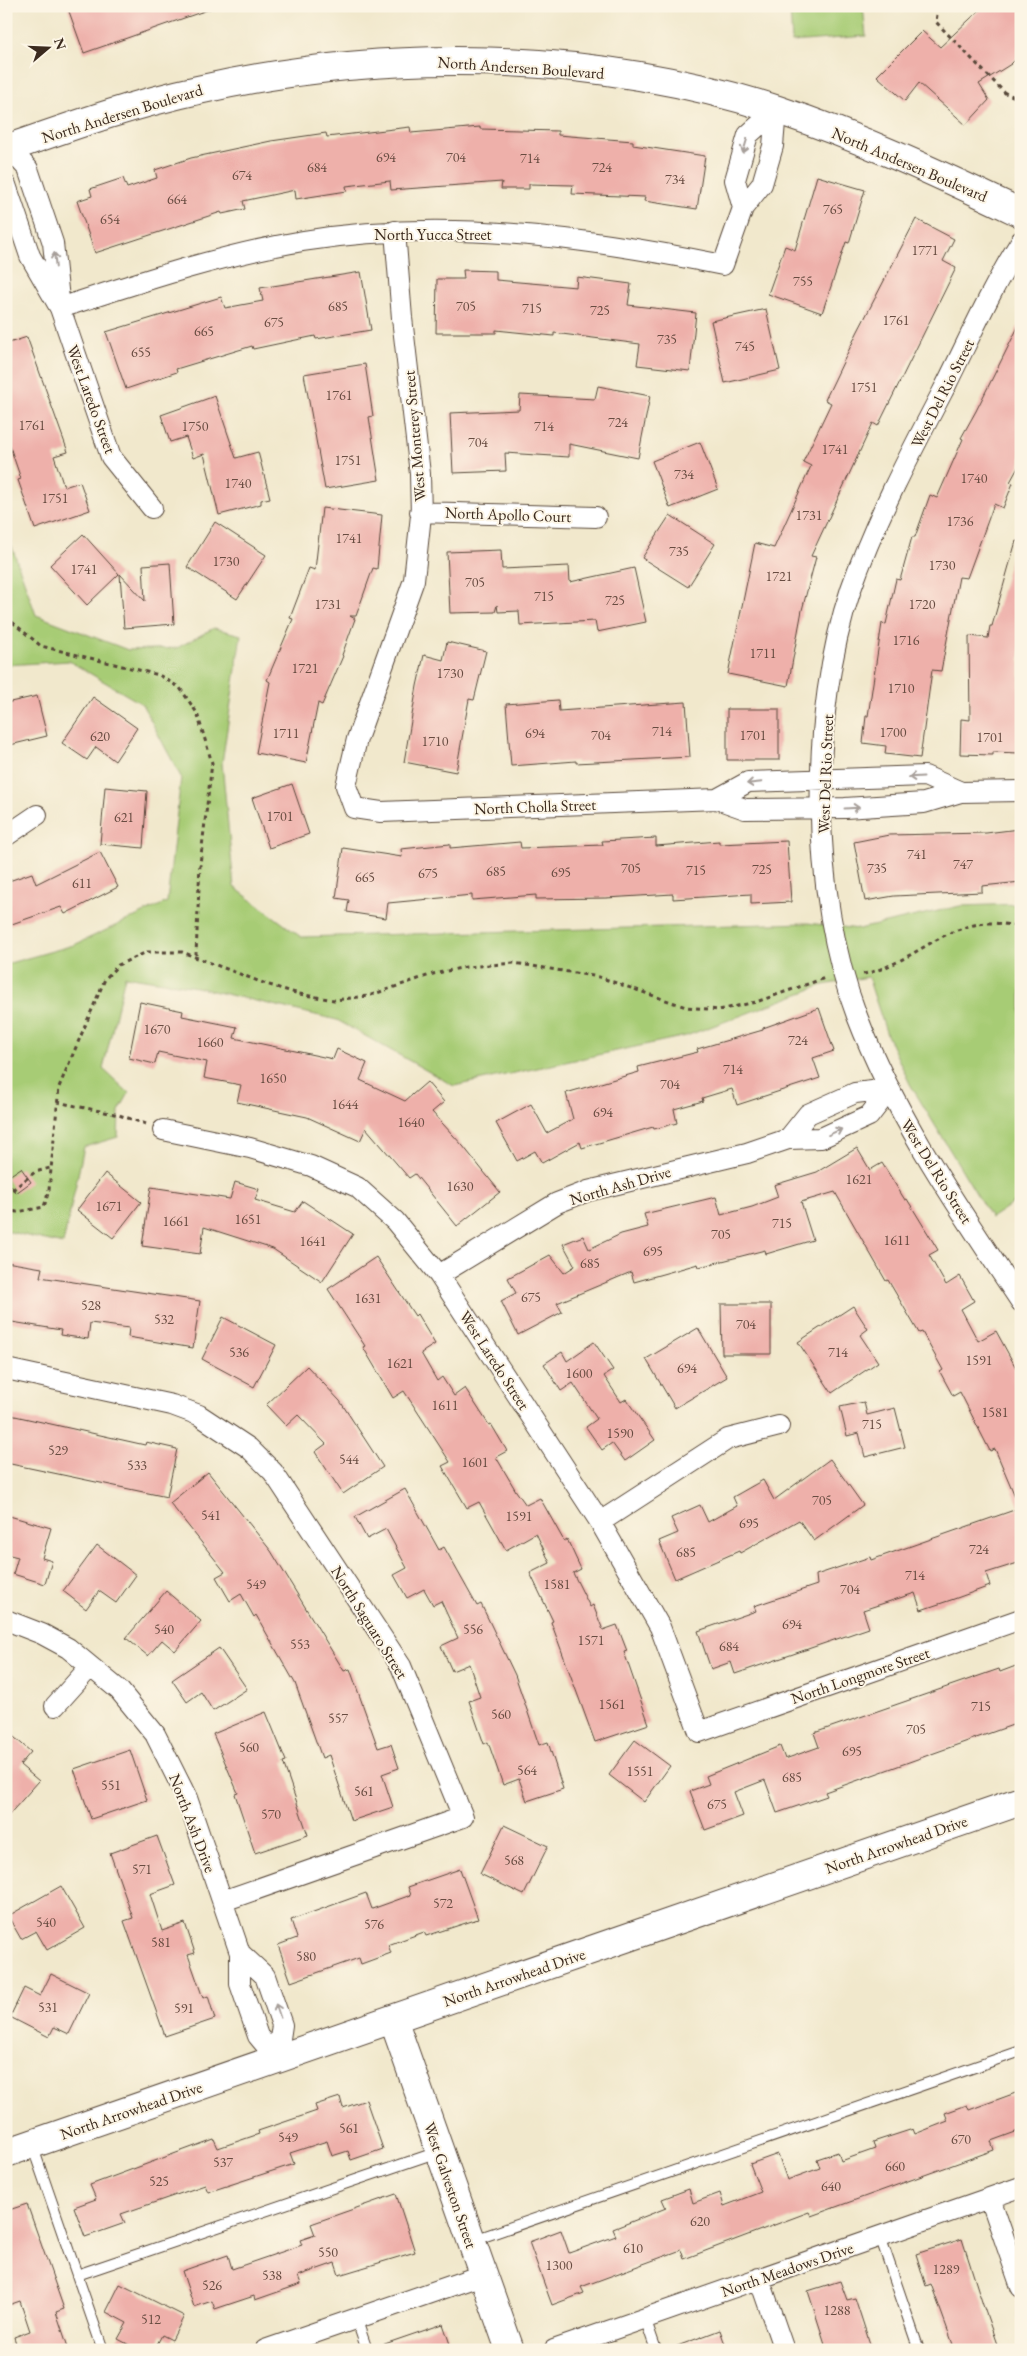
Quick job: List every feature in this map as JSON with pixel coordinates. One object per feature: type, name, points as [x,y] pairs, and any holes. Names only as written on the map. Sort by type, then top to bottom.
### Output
[{"type":"street","name":"North Andersen Boulevard","points":[[7,154],[153,101],[230,83],[330,68],[416,62],[454,60],[534,64],[629,74],[682,84],[776,110],[858,139],[911,161],[1021,213]]},
{"type":"street","name":"North Yucca Street","points":[[60,308],[203,263],[256,250],[305,241],[396,231],[550,236],[635,247],[723,265],[743,208],[762,184],[773,146],[776,110]]},
{"type":"street","points":[[743,208],[735,180],[748,135],[776,110]]},
{"type":"street","name":"West Laredo Street","points":[[7,154],[28,169],[53,243],[60,308]]},
{"type":"street","name":"West Laredo Street","points":[[6,185],[30,256],[60,308],[111,457],[152,508]]},
{"type":"street","name":"West Monterey Street","points":[[354,808],[346,786],[357,739],[414,580],[420,512],[420,474],[402,318],[396,231]]},
{"type":"street","name":"West Del Rio Street","points":[[1021,241],[887,500],[868,544],[843,618],[829,680],[822,748],[822,808],[827,884],[836,940],[856,1014],[912,1134],[1021,1302]]},
{"type":"street","name":"North Apollo Court","points":[[420,512],[596,517]]},
{"type":"street","name":"North Cholla Street","points":[[717,799],[748,782],[822,781],[925,776],[961,792]]},
{"type":"street","name":"North Cholla Street","points":[[354,808],[381,812],[717,799],[745,809],[822,808],[924,804],[961,792],[1021,791]]},
{"type":"street","points":[[6,836],[37,815]]},
{"type":"street","points":[[788,1139],[808,1114],[855,1093],[890,1089]]},
{"type":"street","name":"North Ash Drive","points":[[439,1275],[557,1203],[588,1191],[746,1153],[788,1139],[821,1138],[868,1116],[890,1089]]},
{"type":"street","name":"West Laredo Street","points":[[163,1130],[259,1150],[311,1166],[357,1187],[395,1221],[439,1275],[600,1522],[660,1627],[699,1732]]},
{"type":"street","name":"North Saguaro Street","points":[[6,1369],[172,1405],[199,1415],[249,1448],[273,1472],[376,1626],[401,1666],[420,1710],[463,1817],[222,1901]]},
{"type":"street","points":[[600,1522],[728,1439],[779,1426]]},
{"type":"street","name":"North Longmore Street","points":[[699,1732],[1021,1619]]},
{"type":"street","name":"North Ash Drive","points":[[6,1620],[42,1634],[68,1648],[119,1690],[155,1734],[187,1798],[240,1953],[240,1984],[258,2036],[277,2059]]},
{"type":"street","points":[[55,1706],[90,1667]]},
{"type":"street","name":"North Arrowhead Drive","points":[[6,2153],[1021,1801]]},
{"type":"street","name":"North Ash Drive","points":[[240,1953],[265,1976],[268,1984],[282,2025],[277,2059]]},
{"type":"street","name":"West Galveston Street","points":[[393,2019],[470,2242],[510,2350]]},
{"type":"street","name":"North Meadows Drive","points":[[554,2350],[1021,2187]]},
{"type":"street","points":[[990,2198],[1021,2287]]},
{"type":"street","points":[[265,2350],[482,2275]]},
{"type":"street","points":[[759,2278],[784,2350]]},
{"type":"lane","points":[[470,2242],[1021,2051]]},
{"type":"lane","points":[[32,2144],[103,2350]]},
{"type":"lane","points":[[77,2275],[439,2151]]},
{"type":"lane","points":[[880,2236],[920,2350]]},
{"type":"lane","points":[[356,2318],[366,2350]]},
{"type":"lane","points":[[645,2318],[656,2350]]},
{"type":"path","points":[[938,7],[936,22],[1005,93],[1015,97]]},
{"type":"path","points":[[1021,75],[1015,97],[1017,119],[1021,132]]},
{"type":"path","points":[[6,617],[41,646],[159,675],[180,688],[197,713],[212,763],[200,864],[196,955]]},
{"type":"path","points":[[6,1210],[17,1212],[44,1208],[49,1190],[59,1087],[105,979],[118,965],[147,952],[182,952],[196,955],[266,984],[299,994],[334,1000],[368,996],[433,974],[466,967],[514,963],[599,977],[686,1007],[719,1010],[756,1002],[825,978],[846,977],[870,972],[904,960],[937,938],[965,927],[981,923],[1021,926]]},
{"type":"path","points":[[57,1102],[119,1115],[163,1130]]},
{"type":"path","points":[[6,1195],[34,1172],[50,1168]]},
{"type":"green space","points":[[863,6],[866,36],[792,42],[790,8]]},
{"type":"green space","points":[[6,530],[36,615],[128,650],[177,648],[214,628],[241,635],[222,763],[234,887],[301,937],[807,923],[859,929],[960,906],[1021,904],[1021,1198],[991,1218],[910,1084],[887,1035],[868,977],[823,985],[686,1036],[454,1086],[337,1020],[196,987],[125,976],[103,1069],[129,1093],[119,1111],[118,1137],[84,1147],[63,1244],[6,1231],[6,964],[74,945],[167,902],[181,777],[142,704],[69,661],[6,665]]},
{"type":"building","points":[[67,6],[210,6],[210,9],[84,53]]},
{"type":"building","points":[[984,6],[1021,6],[1021,54],[1011,64],[979,84],[989,100],[966,125],[919,83],[905,101],[877,76],[922,31],[940,47]]},
{"type":"building","points":[[410,127],[411,133],[480,127],[480,129],[558,131],[558,135],[633,141],[633,145],[705,156],[697,209],[644,201],[645,197],[572,194],[573,185],[529,184],[529,189],[501,189],[502,182],[391,190],[390,181],[346,186],[347,191],[296,199],[295,190],[243,201],[245,209],[222,214],[221,212],[95,253],[77,201],[92,196],[90,189],[123,178],[127,188],[157,178],[155,170],[191,158],[271,141],[326,133],[327,137]]},
{"type":"building","points":[[817,176],[865,190],[849,243],[846,242],[822,313],[768,294],[785,246],[795,250]]},
{"type":"building","points":[[916,219],[954,239],[943,261],[956,268],[878,426],[873,423],[811,556],[816,557],[802,610],[788,686],[728,674],[755,543],[774,548],[811,466],[803,462],[831,403],[825,400],[857,333]]},
{"type":"building","points":[[463,270],[496,271],[496,280],[576,287],[577,277],[631,284],[628,305],[696,313],[690,371],[637,365],[640,344],[554,333],[554,336],[496,330],[496,333],[436,333],[437,279],[464,279]]},
{"type":"building","points":[[361,272],[371,330],[316,339],[315,336],[253,349],[252,346],[176,369],[177,372],[126,389],[106,332],[221,297],[225,308],[263,301],[260,288]]},
{"type":"building","points":[[766,309],[780,370],[725,383],[711,321]]},
{"type":"building","points":[[1021,321],[1021,462],[1010,482],[1013,483],[1003,508],[994,504],[967,578],[959,577],[941,671],[932,670],[920,758],[885,754],[886,746],[863,743],[882,623],[886,624],[896,579],[900,580],[912,537],[915,537],[930,495],[937,498],[963,439],[961,438]]},
{"type":"building","points":[[27,337],[68,452],[54,456],[64,487],[80,482],[90,510],[35,529],[18,480],[21,479],[6,435],[6,344]]},
{"type":"building","points":[[365,364],[373,416],[369,417],[379,480],[325,489],[304,374]]},
{"type":"building","points":[[598,386],[650,396],[638,458],[569,444],[569,457],[505,453],[506,471],[453,473],[450,413],[519,410],[520,395],[595,399]]},
{"type":"building","points":[[215,396],[236,458],[258,452],[270,498],[261,500],[261,504],[219,515],[204,454],[193,458],[186,437],[170,442],[161,415]]},
{"type":"building","points":[[700,442],[718,489],[670,508],[652,461]]},
{"type":"building","points":[[322,508],[382,515],[377,569],[373,568],[356,616],[350,616],[355,619],[343,656],[322,705],[318,703],[306,763],[256,753],[270,682],[267,680],[293,619],[290,618],[309,568],[315,570]]},
{"type":"building","points":[[670,515],[715,544],[688,587],[642,558]]},
{"type":"building","points":[[215,522],[266,555],[237,599],[187,567]]},
{"type":"building","points":[[83,534],[119,574],[87,605],[50,565]]},
{"type":"building","points":[[1016,541],[1021,542],[1019,753],[993,752],[993,755],[960,754],[961,719],[970,720],[969,636],[988,638]]},
{"type":"building","points":[[501,550],[502,569],[569,566],[570,582],[634,568],[646,622],[597,632],[595,621],[520,625],[519,611],[498,612],[497,605],[495,612],[450,613],[447,552]]},
{"type":"building","points":[[170,563],[174,624],[124,628],[120,574],[145,601],[143,565]]},
{"type":"building","points":[[447,642],[486,651],[474,700],[469,699],[456,772],[404,762],[424,655],[443,660]]},
{"type":"building","points":[[37,696],[47,736],[6,746],[6,703]]},
{"type":"building","points":[[93,697],[137,728],[115,761],[96,747],[87,760],[62,743]]},
{"type":"building","points":[[558,700],[559,711],[686,702],[690,757],[576,763],[576,761],[511,766],[506,704]]},
{"type":"building","points":[[727,709],[779,709],[779,760],[727,760]]},
{"type":"building","points":[[292,784],[309,834],[269,848],[252,798]]},
{"type":"building","points":[[105,787],[147,791],[143,848],[100,844]]},
{"type":"building","points":[[1019,829],[1021,882],[982,886],[982,892],[894,896],[865,901],[854,842],[889,835],[986,833]]},
{"type":"building","points":[[656,838],[656,846],[719,841],[719,844],[787,841],[791,902],[751,904],[751,894],[673,899],[673,894],[606,898],[536,899],[536,895],[472,900],[472,895],[388,903],[386,918],[347,912],[349,900],[336,898],[343,848],[402,857],[401,849],[450,844],[450,848],[520,842],[521,848],[603,845],[602,841]]},
{"type":"building","points":[[100,852],[118,887],[65,914],[61,907],[6,926],[6,882],[32,873],[36,884]]},
{"type":"building","points":[[140,1002],[183,1011],[182,1016],[237,1027],[234,1038],[333,1059],[337,1049],[367,1063],[360,1080],[405,1101],[427,1082],[444,1102],[432,1112],[463,1146],[500,1192],[457,1226],[415,1174],[409,1178],[366,1128],[360,1141],[307,1117],[237,1102],[241,1085],[204,1078],[207,1062],[158,1052],[155,1064],[129,1058]]},
{"type":"building","points":[[819,1008],[834,1051],[813,1058],[820,1078],[737,1105],[732,1089],[702,1098],[703,1101],[674,1109],[677,1123],[654,1129],[653,1127],[582,1148],[580,1142],[542,1163],[535,1151],[517,1161],[496,1123],[531,1104],[547,1133],[573,1119],[566,1093],[639,1072],[638,1067],[698,1052],[697,1049],[763,1030],[763,1028]]},
{"type":"building","points":[[857,1148],[870,1170],[882,1163],[905,1200],[907,1199],[938,1250],[929,1255],[946,1285],[960,1276],[974,1301],[961,1309],[978,1341],[996,1331],[1021,1377],[1021,1562],[986,1573],[990,1586],[954,1599],[921,1610],[915,1593],[863,1610],[869,1628],[735,1674],[731,1662],[711,1669],[698,1631],[756,1611],[754,1606],[817,1585],[816,1575],[870,1557],[871,1560],[1020,1508],[995,1449],[990,1451],[960,1392],[953,1396],[940,1372],[943,1370],[922,1332],[919,1333],[888,1280],[886,1281],[835,1192],[801,1202],[813,1240],[766,1254],[765,1250],[699,1267],[698,1264],[634,1282],[631,1272],[557,1303],[562,1312],[518,1335],[501,1301],[516,1293],[508,1278],[550,1255],[564,1273],[575,1266],[563,1244],[583,1236],[589,1249],[621,1234],[648,1227],[644,1214],[716,1197],[721,1215],[752,1207],[778,1197],[774,1185],[817,1172]]},
{"type":"building","points":[[21,1168],[31,1182],[16,1193],[6,1178]]},
{"type":"building","points":[[105,1173],[141,1202],[113,1238],[77,1210]]},
{"type":"building","points":[[235,1182],[259,1189],[255,1200],[295,1212],[303,1201],[353,1234],[322,1282],[273,1249],[204,1227],[200,1254],[142,1246],[151,1187],[230,1199]]},
{"type":"building","points":[[376,1257],[415,1316],[417,1314],[435,1344],[421,1353],[437,1381],[442,1377],[454,1396],[465,1388],[489,1425],[491,1424],[507,1451],[496,1457],[516,1491],[526,1505],[540,1498],[564,1541],[567,1539],[581,1569],[573,1573],[590,1607],[593,1605],[603,1630],[617,1625],[627,1651],[624,1652],[649,1724],[595,1742],[551,1622],[553,1621],[530,1573],[550,1563],[536,1533],[506,1550],[479,1502],[467,1508],[442,1466],[450,1462],[404,1391],[393,1398],[363,1347],[365,1346],[328,1289]]},
{"type":"building","points":[[6,1262],[42,1268],[40,1277],[200,1301],[193,1348],[128,1337],[129,1328],[90,1323],[88,1339],[60,1335],[61,1330],[6,1321],[9,1302],[6,1302]]},
{"type":"building","points":[[721,1304],[771,1304],[771,1354],[722,1354]]},
{"type":"building","points":[[853,1306],[868,1329],[860,1335],[878,1362],[832,1393],[798,1342]]},
{"type":"building","points":[[223,1317],[276,1345],[254,1387],[202,1359]]},
{"type":"building","points":[[698,1328],[727,1377],[675,1408],[646,1359]]},
{"type":"building","points":[[594,1342],[613,1370],[604,1376],[621,1402],[626,1399],[655,1440],[625,1461],[612,1443],[602,1450],[586,1427],[597,1419],[573,1383],[561,1391],[544,1364],[562,1352],[567,1361]]},
{"type":"building","points":[[307,1366],[340,1401],[383,1467],[343,1494],[315,1452],[326,1444],[298,1415],[286,1426],[266,1405]]},
{"type":"building","points":[[864,1402],[867,1415],[895,1408],[905,1447],[865,1457],[859,1433],[847,1436],[840,1407]]},
{"type":"building","points":[[6,1414],[145,1445],[146,1442],[177,1449],[167,1497],[6,1463]]},
{"type":"building","points":[[830,1459],[863,1505],[814,1541],[799,1520],[740,1553],[739,1551],[675,1579],[659,1541],[678,1533],[671,1518],[700,1505],[708,1522],[737,1506],[733,1497],[763,1480],[774,1500]]},
{"type":"building","points":[[208,1472],[271,1551],[344,1671],[350,1669],[378,1748],[391,1744],[399,1768],[382,1774],[393,1807],[351,1821],[329,1755],[322,1758],[295,1683],[256,1615],[254,1617],[241,1594],[230,1601],[216,1577],[225,1572],[170,1503]]},
{"type":"building","points":[[405,1489],[439,1550],[444,1547],[477,1606],[481,1604],[515,1675],[539,1745],[548,1742],[563,1789],[527,1801],[519,1779],[503,1785],[488,1742],[484,1744],[469,1701],[480,1697],[469,1664],[452,1671],[441,1646],[458,1638],[441,1601],[433,1605],[424,1589],[407,1598],[394,1575],[407,1568],[386,1529],[367,1539],[355,1517]]},
{"type":"building","points":[[6,1515],[51,1528],[42,1558],[52,1561],[45,1584],[13,1574],[18,1557],[6,1554]]},
{"type":"building","points":[[97,1545],[136,1575],[116,1603],[99,1591],[86,1609],[63,1591]]},
{"type":"building","points":[[166,1591],[201,1621],[175,1651],[162,1640],[148,1656],[126,1638]]},
{"type":"building","points":[[219,1648],[247,1689],[213,1711],[201,1692],[187,1702],[172,1680]]},
{"type":"building","points":[[1021,1664],[1021,1722],[825,1792],[827,1796],[777,1813],[765,1780],[734,1792],[743,1816],[705,1830],[690,1791],[709,1784],[706,1776],[780,1746],[785,1759],[819,1747],[814,1733],[999,1669],[1000,1672]]},
{"type":"building","points":[[266,1712],[286,1761],[283,1762],[308,1835],[255,1853],[235,1794],[238,1793],[213,1734]]},
{"type":"building","points":[[6,1730],[31,1752],[20,1765],[39,1781],[6,1818]]},
{"type":"building","points":[[635,1740],[670,1766],[644,1802],[609,1775]]},
{"type":"building","points":[[130,1750],[147,1800],[91,1819],[74,1769]]},
{"type":"building","points":[[504,1825],[548,1846],[524,1895],[480,1874]]},
{"type":"building","points":[[157,1836],[175,1885],[150,1894],[162,1931],[185,1923],[195,1953],[188,1955],[203,1998],[208,1996],[215,2019],[165,2036],[124,1921],[133,1918],[110,1853]]},
{"type":"building","points":[[460,1869],[478,1919],[426,1936],[424,1932],[388,1945],[391,1953],[361,1964],[359,1958],[291,1982],[278,1945],[297,1938],[291,1920],[366,1893],[372,1909],[411,1895],[408,1887]]},
{"type":"building","points":[[61,1886],[85,1928],[47,1950],[36,1931],[21,1939],[8,1916]]},
{"type":"building","points":[[51,1974],[89,1993],[69,2034],[54,2027],[49,2037],[10,2017],[24,1988],[40,1996]]},
{"type":"building","points":[[1021,2091],[1021,2130],[991,2141],[994,2150],[811,2216],[809,2212],[684,2259],[681,2250],[581,2287],[584,2293],[552,2305],[529,2242],[561,2230],[569,2253],[616,2236],[613,2229],[666,2208],[662,2199],[689,2189],[693,2203],[720,2193],[724,2206],[761,2192],[750,2164],[778,2154],[787,2180],[820,2168],[817,2159],[838,2152],[841,2161],[875,2149],[873,2142],[913,2129],[915,2134],[948,2121],[945,2113],[967,2105],[969,2110]]},
{"type":"building","points":[[340,2097],[343,2108],[366,2100],[383,2149],[351,2160],[348,2151],[332,2156],[327,2141],[290,2153],[294,2164],[208,2192],[205,2185],[121,2214],[125,2223],[85,2237],[74,2207],[96,2199],[90,2185],[214,2139],[218,2148],[259,2134],[258,2131],[317,2111],[315,2105]]},
{"type":"building","points":[[396,2194],[415,2252],[339,2275],[335,2263],[298,2276],[301,2284],[255,2300],[254,2296],[215,2309],[212,2301],[194,2307],[182,2271],[228,2255],[232,2269],[302,2245],[300,2240],[315,2235],[311,2224]]},
{"type":"building","points":[[27,2204],[64,2309],[56,2312],[69,2350],[18,2350],[14,2337],[30,2331],[20,2301],[6,2306],[6,2211]]},
{"type":"building","points":[[962,2239],[999,2350],[955,2350],[931,2284],[926,2286],[916,2254]]},
{"type":"building","points":[[840,2281],[847,2300],[855,2298],[872,2350],[827,2350],[808,2291]]},
{"type":"building","points":[[120,2284],[184,2316],[172,2340],[162,2335],[154,2350],[139,2350],[118,2339],[127,2323],[106,2312]]},
{"type":"building","points":[[443,2324],[452,2350],[377,2350],[376,2347]]},
{"type":"building","points":[[720,2330],[727,2350],[672,2350],[672,2348]]}]
